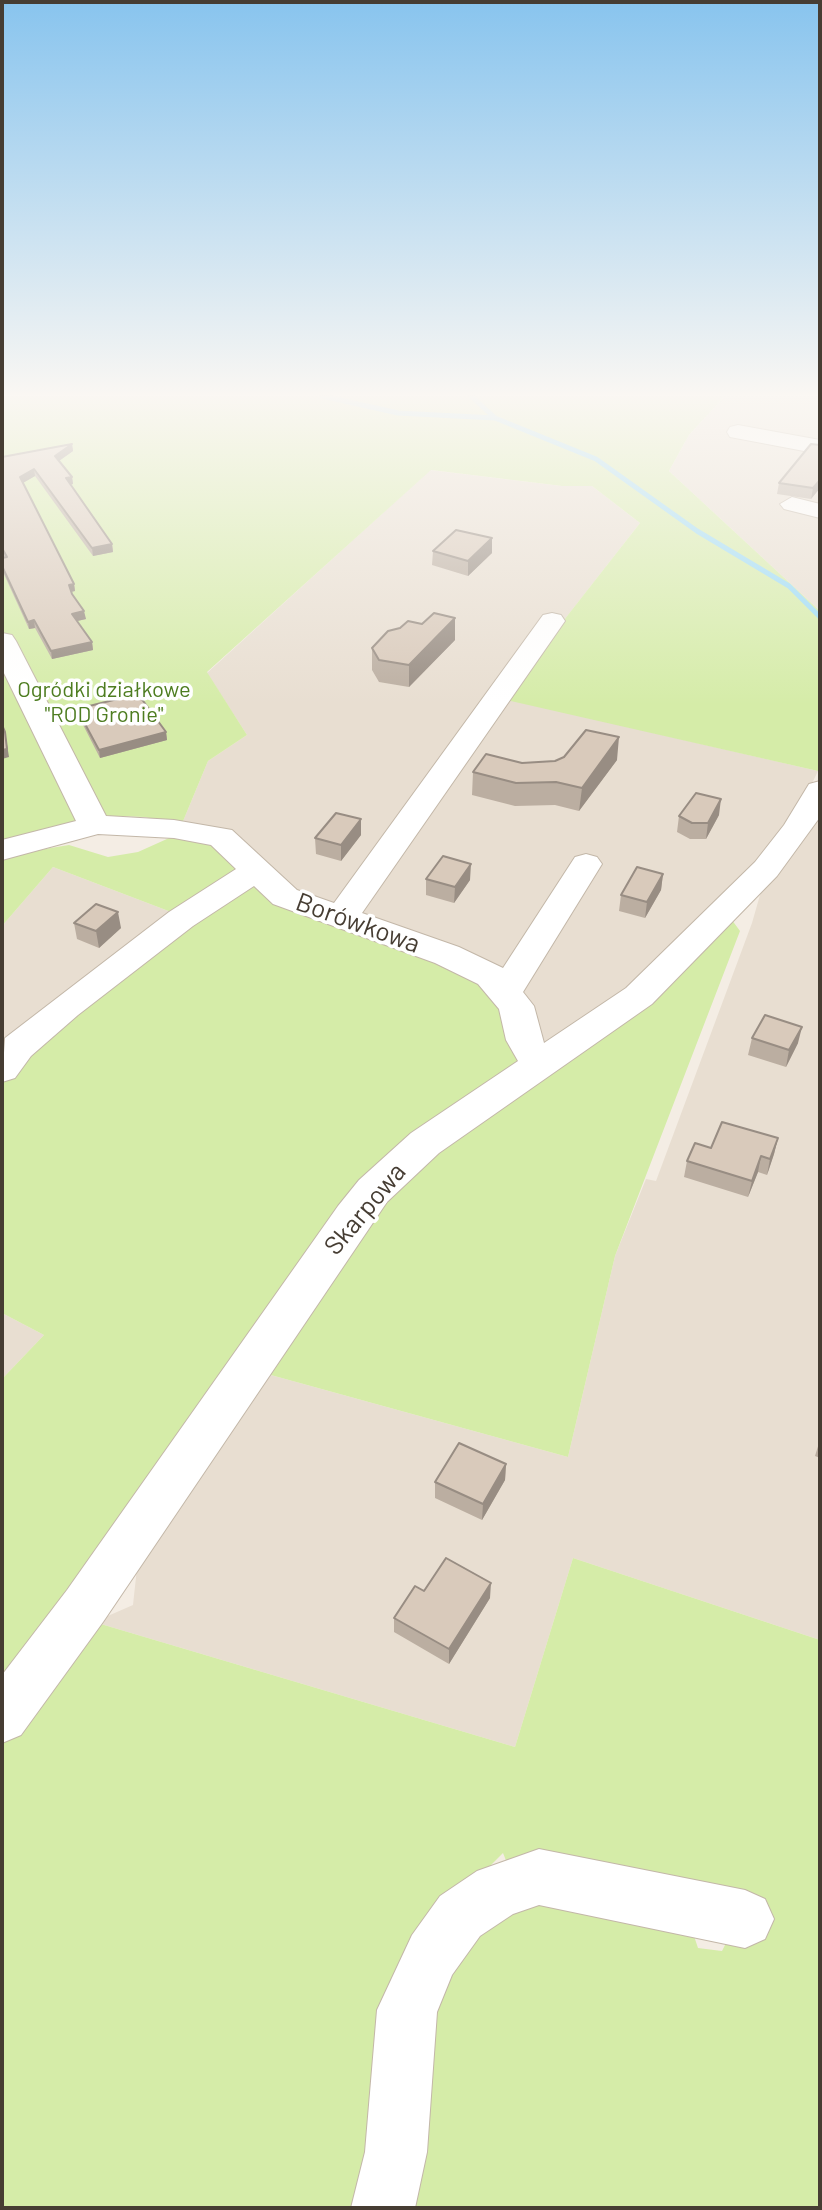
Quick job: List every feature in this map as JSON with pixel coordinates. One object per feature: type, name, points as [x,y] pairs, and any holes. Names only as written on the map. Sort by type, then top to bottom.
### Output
[{"type":"street","points":[[792,504],[820,511]]},
{"type":"street","points":[[341,918],[552,621]]},
{"type":"street","points":[[2,641],[86,813],[97,825]]},
{"type":"street","name":"Skarpowa","points":[[2,1717],[85,1606],[352,1217],[399,1165],[425,1143],[639,996],[734,903],[783,849],[820,790]]},
{"type":"street","name":"Borówkowa","points":[[2,850],[97,825],[174,829],[221,837],[285,897],[470,965],[506,991]]},
{"type":"street","points":[[540,1066],[524,1040],[516,1006],[506,991],[586,864]]},
{"type":"street","points":[[2,1069],[18,1047],[65,1007],[181,919],[256,870]]},
{"type":"street","points":[[383,2208],[396,2152],[407,2010],[432,1955],[460,1916],[497,1891],[539,1877],[745,1919]]},
{"type":"shaded area","points":[[398,499],[609,499],[640,523],[503,698],[818,771],[792,824],[633,991],[550,1049],[181,826],[208,761],[247,735],[207,673]]},
{"type":"shaded area","points":[[699,499],[820,499],[820,611]]},
{"type":"shaded area","points":[[820,810],[820,1640],[573,1558],[515,1747],[94,1622],[133,1605],[139,1549],[260,1372],[568,1457],[615,1256],[646,1179],[656,1181],[752,923],[764,881]]},
{"type":"shaded area","points":[[53,867],[179,915],[15,1045],[2,1063],[2,926]]},
{"type":"shaded area","points":[[2,1313],[44,1335],[2,1379]]},
{"type":"green space","name":"Ogródki działkowe \"ROD Gronie\"","points":[[2,499],[399,499],[207,672],[247,735],[208,761],[181,826],[145,817],[119,816],[84,822],[2,847]]},
{"type":"green space","points":[[609,499],[699,499],[820,611],[818,771],[502,699],[640,523]]},
{"type":"green space","points":[[178,834],[210,838],[248,870],[179,915],[53,867],[2,926],[2,856],[69,845],[108,857],[138,852]]},
{"type":"green space","points":[[253,884],[439,958],[490,987],[523,1065],[430,1129],[2,1696],[2,1379],[44,1335],[2,1313],[2,1078],[24,1049],[69,1009]]},
{"type":"green space","points":[[729,916],[740,931],[615,1256],[568,1457],[260,1372],[375,1201]]},
{"type":"green space","points":[[573,1558],[820,1640],[820,2208],[394,2208],[410,2123],[416,2020],[443,1958],[466,1923],[526,1891],[556,1893],[689,1921],[698,1948],[722,1951],[729,1937],[750,1938],[759,1910],[549,1865],[509,1868],[503,1853],[433,1923],[399,1992],[364,2208],[2,2208],[2,1736],[94,1622],[515,1747]]},
{"type":"building","points":[[2,499],[31,499],[74,584],[69,585],[72,594],[84,611],[72,614],[92,642],[51,651],[34,620],[28,622],[2,566],[2,558],[7,557],[2,548]]},
{"type":"building","points":[[56,499],[81,499],[112,544],[92,548]]},
{"type":"building","points":[[456,530],[492,538],[468,561],[433,551]]},
{"type":"building","points":[[434,613],[455,618],[409,665],[379,660],[372,648],[388,631],[400,628],[408,621],[422,624]]},
{"type":"building","points":[[138,694],[166,732],[99,750],[77,709]]},
{"type":"building","points":[[2,725],[7,749],[2,750]]},
{"type":"building","points":[[586,730],[619,737],[582,788],[556,782],[516,783],[473,772],[486,754],[522,763],[555,761],[564,757]]},
{"type":"building","points":[[696,793],[721,799],[708,823],[692,823],[679,816]]},
{"type":"building","points":[[336,813],[361,819],[341,845],[315,838]]},
{"type":"building","points":[[443,856],[471,864],[455,887],[426,879]]},
{"type":"building","points":[[637,867],[663,874],[647,902],[621,895]]},
{"type":"building","points":[[96,904],[118,912],[96,931],[74,923]]},
{"type":"building","points":[[765,1015],[802,1027],[789,1050],[752,1038]]},
{"type":"building","points":[[722,1122],[778,1138],[770,1159],[761,1156],[752,1181],[687,1161],[695,1143],[711,1148]]},
{"type":"building","points":[[459,1443],[506,1464],[483,1504],[435,1482]]},
{"type":"building","points":[[446,1558],[491,1583],[449,1649],[394,1618],[415,1586],[424,1591]]},
{"type":"waterway","points":[[652,499],[697,531],[789,586],[820,617]]}]
